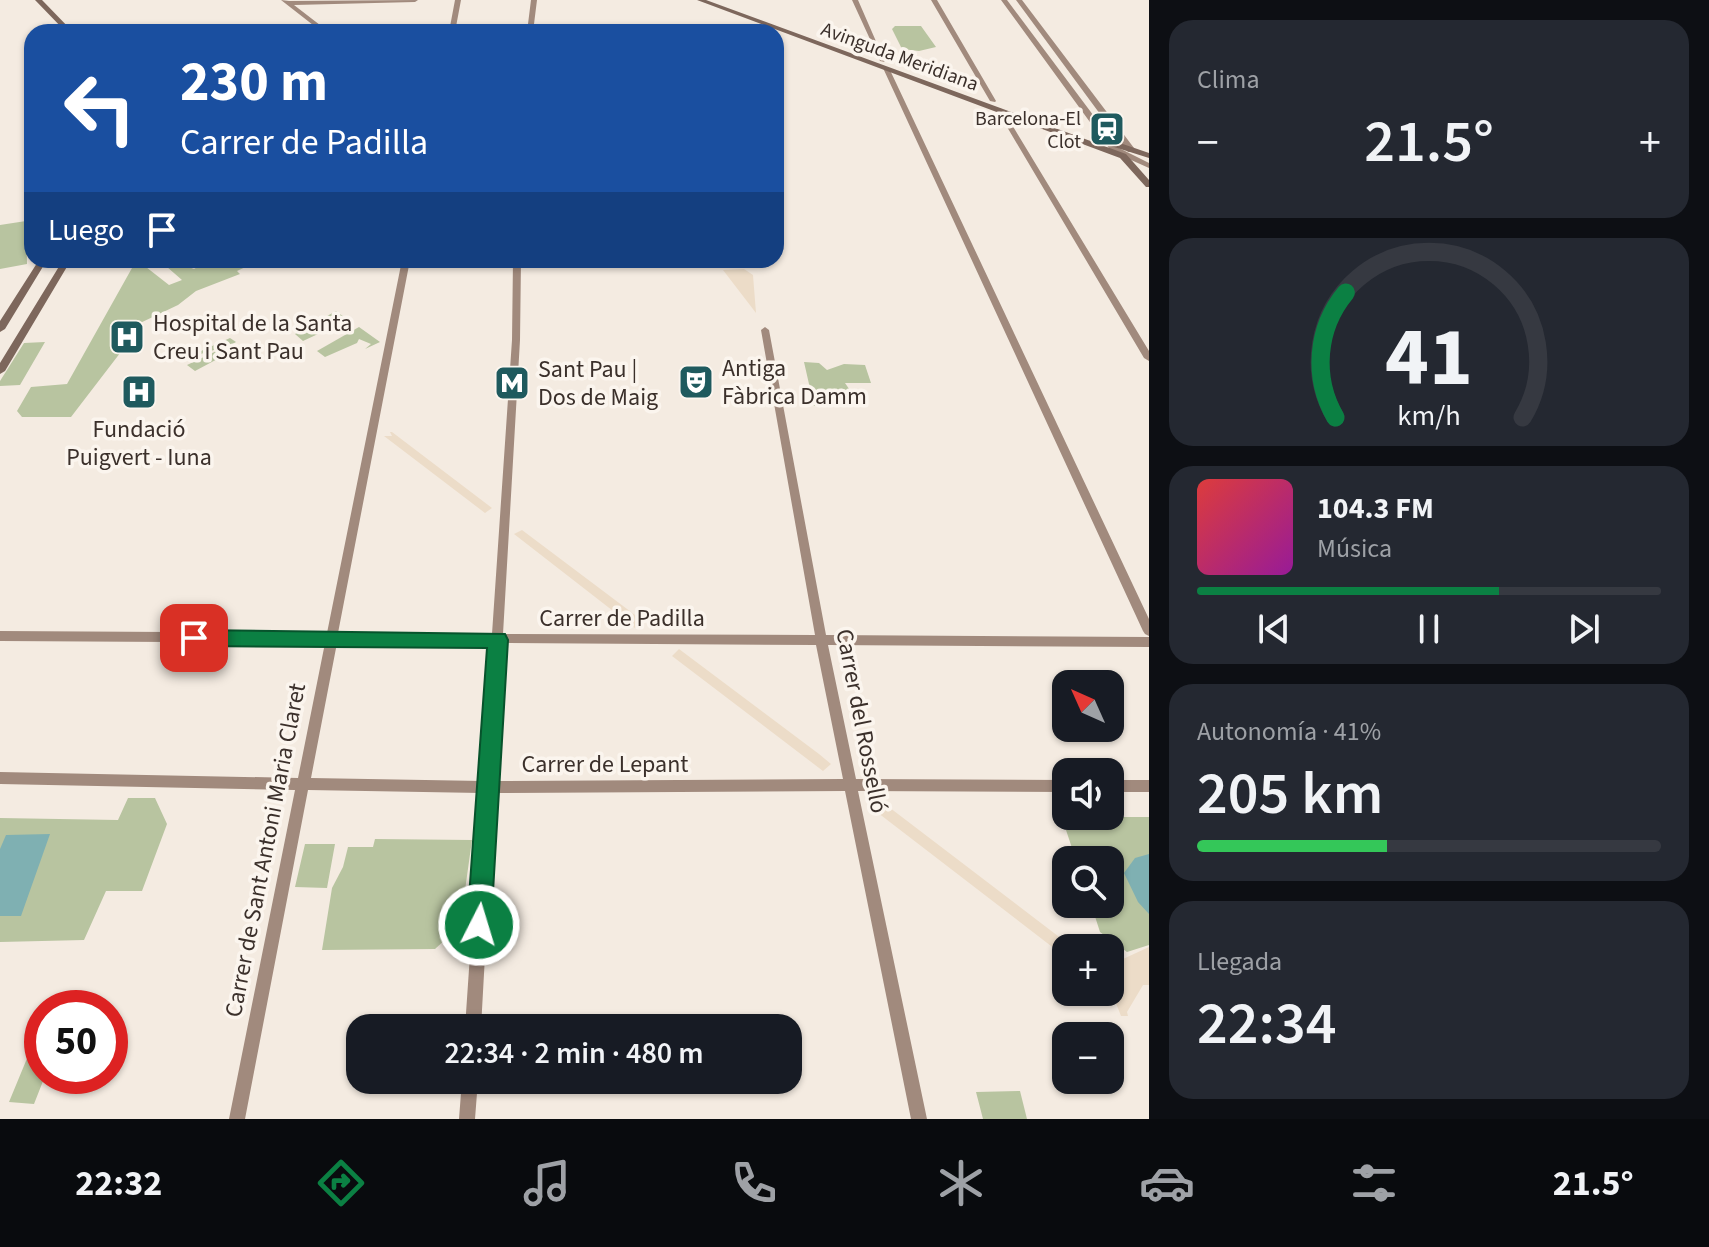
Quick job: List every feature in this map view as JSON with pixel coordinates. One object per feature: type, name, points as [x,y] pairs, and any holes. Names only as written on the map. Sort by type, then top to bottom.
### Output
[{"type":"main road","points":[[38,0],[62,24]]},
{"type":"main road","points":[[296,10],[301,0]]},
{"type":"main road","points":[[285,1],[415,0]]},
{"type":"main road","points":[[454,24],[458,0]]},
{"type":"main road","points":[[531,24],[534,0]]},
{"type":"main road","name":"Avinguda Meridiana","points":[[700,0],[766,24]]},
{"type":"main road","name":"Avinguda Meridiana","points":[[715,0],[780,24]]},
{"type":"main road","points":[[855,0],[1149,631]]},
{"type":"main road","points":[[922,0],[935,0],[1149,358]]},
{"type":"main road","points":[[1004,0],[1109,142]]},
{"type":"main road","points":[[1019,0],[1068,65],[1149,185]]},
{"type":"main road","points":[[285,1],[315,24]]},
{"type":"main road","name":"Avinguda Meridiana","points":[[784,25],[1000,110],[1129,154],[1149,156]]},
{"type":"main road","name":"Avinguda Meridiana","points":[[784,30],[1109,142],[1149,166]]},
{"type":"main road","points":[[1045,54],[1068,65]]},
{"type":"main road","points":[[0,329],[38,268]]},
{"type":"main road","points":[[0,371],[62,268]]},
{"type":"main road","name":"Carrer de Sant Antoni Maria Claret","points":[[237,1119],[404,268]]},
{"type":"main road","points":[[474,1014],[516,340],[517,268]]},
{"type":"main road","name":"Carrer del Rosselló","points":[[765,330],[821,639],[919,1119]]},
{"type":"main road","name":"Carrer de Padilla","points":[[0,636],[1149,642]]},
{"type":"main road","name":"Carrer de Lepant","points":[[0,778],[157,778],[230,785],[489,787],[1052,786]]},
{"type":"main road","points":[[1124,786],[1149,786]]},
{"type":"main road","points":[[467,1119],[469,1094]]},
{"type":"green space","points":[[895,26],[921,26],[936,47],[919,51],[902,49],[892,29]]},
{"type":"green space","points":[[24,221],[24,265],[0,269],[0,225]]},
{"type":"green space","points":[[132,268],[147,268],[169,285],[182,280],[168,268],[243,268],[237,271],[240,274],[196,291],[178,305],[138,324],[127,344],[71,417],[22,417],[17,411],[31,387],[67,384]]},
{"type":"green space","points":[[336,311],[348,320],[303,341],[295,334]]},
{"type":"green space","points":[[359,327],[380,342],[365,349],[371,344],[359,339],[357,343],[325,357],[317,351]]},
{"type":"green space","points":[[230,338],[236,342],[227,347],[236,344],[238,348],[195,371],[187,365],[227,346],[181,360]]},
{"type":"green space","points":[[45,342],[20,385],[0,386],[0,381],[24,343]]},
{"type":"green space","points":[[804,362],[819,363],[827,370],[844,364],[865,365],[871,383],[845,383],[858,402],[821,401],[821,406],[814,406]]},
{"type":"green space","points":[[128,798],[155,798],[167,824],[142,891],[106,891],[84,940],[0,942],[0,818],[118,820]]},
{"type":"green space","points":[[1124,817],[1149,817],[1149,945],[1127,952],[1124,950],[1124,934],[1103,934],[1096,918],[1124,918],[1124,846],[1071,846],[1066,830],[1124,830]]},
{"type":"green space","points":[[375,839],[472,840],[460,926],[435,949],[322,950],[332,888],[343,867],[348,847],[373,847]]},
{"type":"green space","points":[[305,844],[335,844],[327,888],[295,887]]},
{"type":"green space","points":[[24,1066],[24,1094],[38,1094],[34,1104],[9,1102]]},
{"type":"green space","points":[[1020,1091],[1027,1119],[983,1119],[976,1092]]},
{"type":"shaded area","points":[[744,269],[753,275],[756,313],[723,270]]},
{"type":"shaded area","points":[[390,432],[492,508],[485,513],[384,436],[392,436]]},
{"type":"shaded area","points":[[522,530],[643,622],[635,628],[514,534]]},
{"type":"shaded area","points":[[679,649],[831,764],[823,771],[672,656]]},
{"type":"shaded area","points":[[877,798],[1055,934],[1052,934],[1052,947],[869,806]]},
{"type":"shaded area","points":[[1149,947],[1149,985],[1143,985],[1127,1012],[1128,1016],[1121,1016],[1117,1006],[1124,1006],[1124,959]]},
{"type":"water","points":[[50,834],[21,916],[0,916],[0,849],[6,835]]},
{"type":"water","points":[[1149,854],[1149,914],[1138,902],[1124,873],[1135,858]]},
{"type":"place","name":"Barcelona-El Clot","points":[[1107,129]]},
{"type":"place","name":"Hospital de la Santa Creu i Sant Pau","points":[[127,337]]},
{"type":"place","name":"Antiga Fàbrica Damm","points":[[696,382]]},
{"type":"place","name":"Sant Pau | Dos de Maig","points":[[512,383]]},
{"type":"place","name":"Fundació Puigvert - Iuna","points":[[139,392]]},
{"type":"route","points":[[194,638],[498,640],[479,925]]}]
